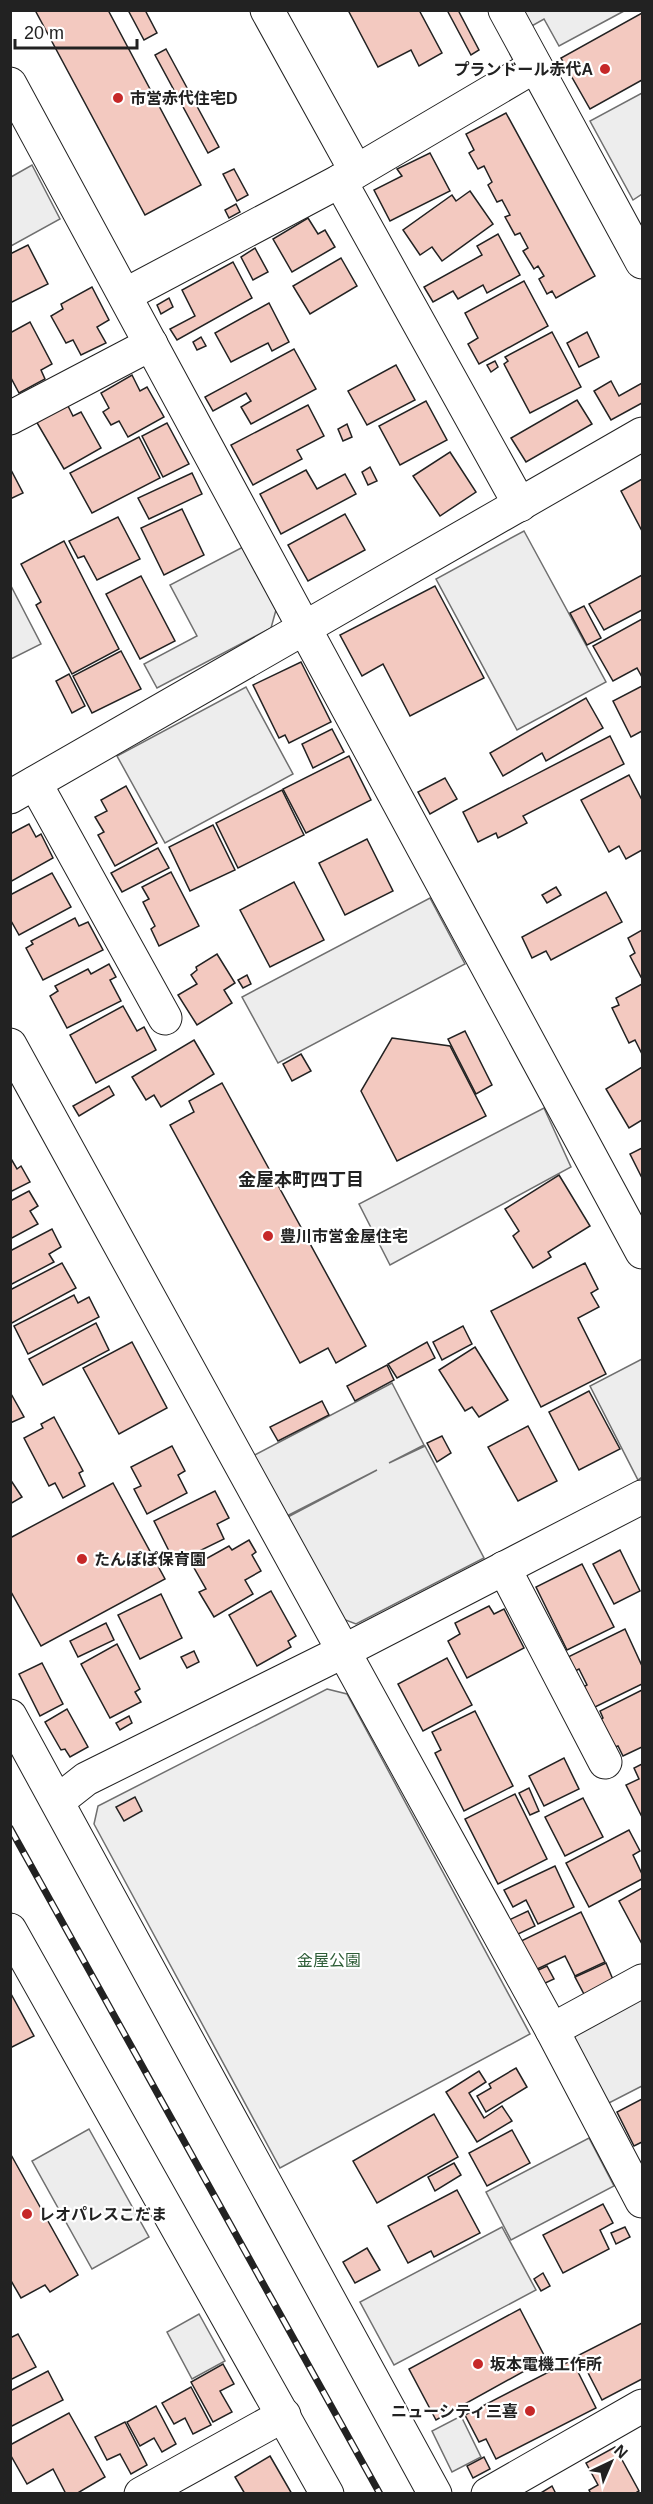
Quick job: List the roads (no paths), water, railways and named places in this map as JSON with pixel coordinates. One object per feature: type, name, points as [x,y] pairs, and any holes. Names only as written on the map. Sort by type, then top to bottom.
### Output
[{"type":"street","points":[[267,10],[348,176],[520,505]]},
{"type":"street","points":[[505,10],[642,262]]},
{"type":"street","points":[[125,295],[348,176],[535,66]]},
{"type":"street","points":[[10,84],[306,627],[642,1252]]},
{"type":"street","points":[[10,418],[151,344]]},
{"type":"street","points":[[165,1018],[23,790],[642,434]]},
{"type":"street","points":[[10,1045],[552,2030],[642,2201]]},
{"type":"street","points":[[58,1801],[86,1779],[344,1651],[642,1497]]},
{"type":"street","points":[[504,1568],[605,1762]]},
{"type":"street","points":[[10,1716],[435,2493]]},
{"type":"street","points":[[10,1930],[327,2493]]},
{"type":"street","points":[[552,2030],[642,1981]]},
{"type":"street","points":[[488,2493],[642,2406]]},
{"type":"street","points":[[141,2493],[284,2415]]},
{"type":"railway","points":[[10,1828],[380,2494]]},
{"type":"place","name":"プランドール赤代A","points":[[605,69]]},
{"type":"place","name":"市営赤代住宅D","points":[[118,98]]},
{"type":"place","name":"豊川市営金屋住宅","points":[[268,1236]]},
{"type":"place","name":"たんぽぽ保育園","points":[[82,1559]]},
{"type":"place","name":"レオパレスこだま","points":[[27,2214]]},
{"type":"place","name":"坂本電機工作所","points":[[478,2364]]},
{"type":"place","name":"ニューシティ三喜","points":[[530,2411]]},
{"type":"district","name":"金屋本町四丁目","points":[[301,1180]]},
{"type":"park label","name":"金屋公園","points":[[329,1960]]}]
